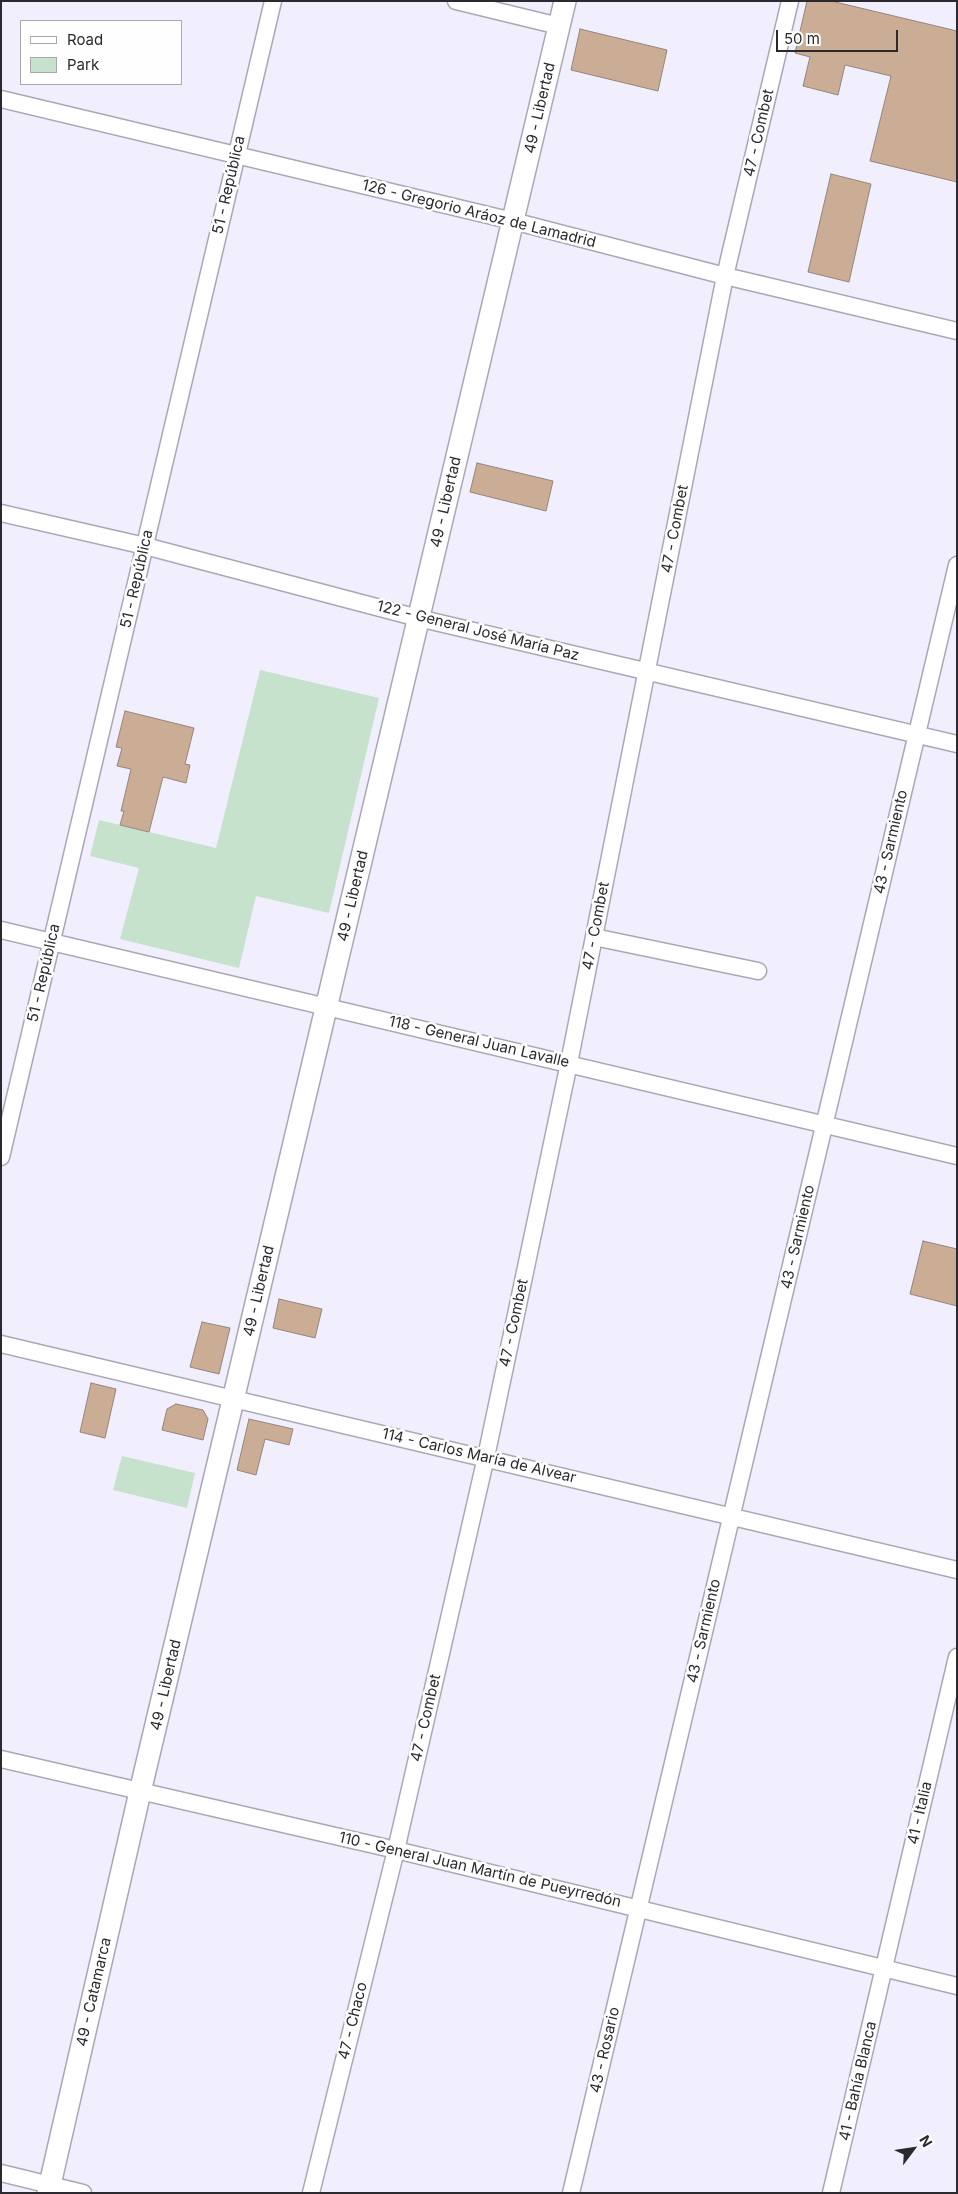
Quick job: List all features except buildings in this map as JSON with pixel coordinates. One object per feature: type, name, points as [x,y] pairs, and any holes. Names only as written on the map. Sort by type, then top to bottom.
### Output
[{"type":"street","name":"51 - República","points":[[1,1157],[236,155],[274,1]]},
{"type":"street","points":[[456,1],[559,26]]},
{"type":"street","name":"49 - Libertad","points":[[140,1792],[565,1]]},
{"type":"street","name":"47 - Combet","points":[[396,1850],[486,1457],[570,1063],[725,276],[790,1]]},
{"type":"street","name":"126 - Gregorio Aráoz de Lamadrid","points":[[1,99],[513,221],[725,276],[957,331]]},
{"type":"street","name":"122 - General José María Paz","points":[[1,513],[145,546],[418,618],[957,744]]},
{"type":"street","name":"43 - Sarmiento","points":[[638,1908],[957,565]]},
{"type":"street","name":"118 - General Juan Lavalle","points":[[1,930],[957,1156]]},
{"type":"street","points":[[594,937],[758,971]]},
{"type":"street","name":"114 - Carlos María de Alvear","points":[[1,1344],[486,1457],[957,1570]]},
{"type":"street","name":"41 - Italia","points":[[884,1969],[957,1657]]},
{"type":"street","name":"110 - General Juan Martín de Pueyrredón","points":[[1,1759],[396,1850],[957,1986]]},
{"type":"street","name":"49 - Catamarca","points":[[49,2189],[140,1792]]},
{"type":"street","name":"47 - Chaco","points":[[311,2193],[396,1850]]},
{"type":"street","name":"43 - Rosario","points":[[571,2193],[638,1908]]},
{"type":"street","name":"41 - Bahía Blanca","points":[[832,2193],[884,1969]]},
{"type":"street","points":[[1,2173],[49,2189],[83,2193]]},
{"type":"green space","points":[[260,670],[379,698],[329,913],[256,896],[239,968],[120,939],[139,868],[90,856],[99,820],[216,848]]},
{"type":"green space","points":[[122,1456],[195,1473],[187,1508],[113,1490]]}]
